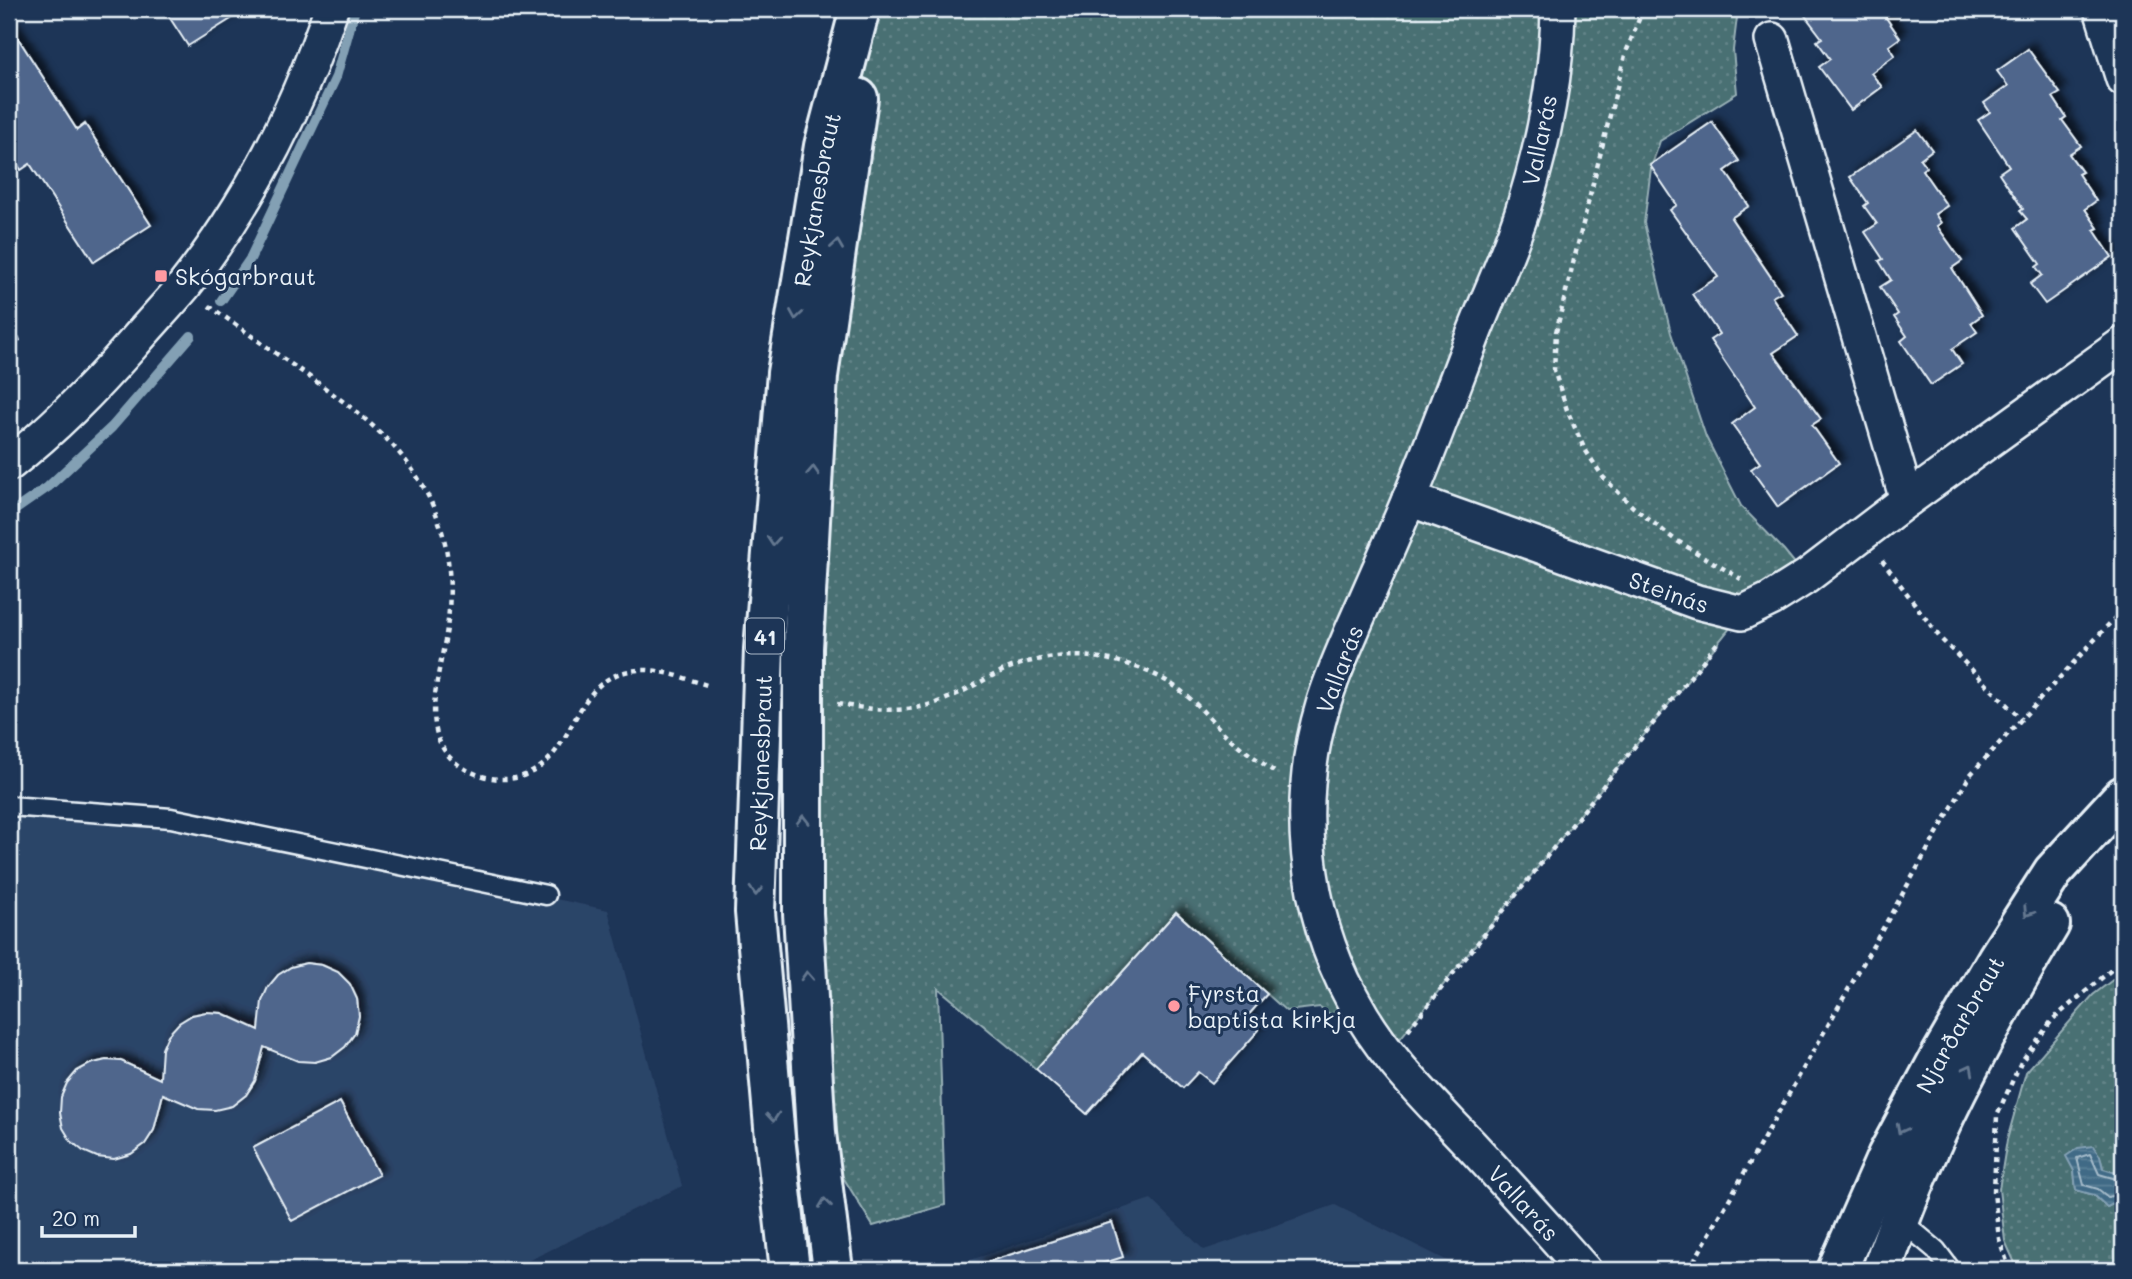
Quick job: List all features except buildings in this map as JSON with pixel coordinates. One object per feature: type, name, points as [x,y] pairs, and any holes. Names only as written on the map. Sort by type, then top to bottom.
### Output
[{"type":"main road","name":"Reykjanesbraut","points":[[790,1270],[755,912],[764,649],[787,373],[824,146],[860,9]]},
{"type":"main road","name":"Reykjanesbraut","points":[[833,1270],[816,1133],[803,913],[803,648],[818,376],[870,9]]},
{"type":"main road","name":"Njarðarbraut","points":[[1882,1270],[1899,1219],[1952,1102],[1997,1015],[2121,800]]},
{"type":"main road","name":"Njarðarbraut","points":[[1836,1269],[1887,1156],[1997,959],[2053,872],[2121,800]]},
{"type":"street","points":[[9,464],[79,404],[183,287],[219,237],[267,156],[314,60],[331,9]]},
{"type":"street","name":"Vallarás","points":[[1558,9],[1558,32],[1546,121],[1522,211],[1409,499],[1330,682],[1316,733],[1307,797],[1309,856],[1322,925],[1350,994],[1387,1055],[1412,1085],[1508,1184],[1584,1270]]},
{"type":"street","points":[[2101,9],[2123,79]]},
{"type":"street","points":[[1772,40],[1907,500]]},
{"type":"street","name":"Steinás","points":[[1409,499],[1697,602],[1742,613],[1771,599],[2123,344]]},
{"type":"lane","points":[[9,806],[171,818],[545,895]]},
{"type":"lane","points":[[1899,1219],[1936,1250],[1951,1270]]},
{"type":"path","points":[[1643,9],[1625,55],[1556,332],[1554,370],[1584,448],[1603,477],[1633,507],[1674,539],[1725,568],[1771,599]]},
{"type":"path","points":[[183,287],[384,435],[405,459],[423,487],[440,526],[449,573],[450,601],[433,704],[433,722],[448,754],[461,766],[477,775],[492,779],[508,779],[538,770],[560,748],[588,695],[606,681],[627,672],[653,671],[707,685]]},
{"type":"path","points":[[9,308],[19,342]]},
{"type":"path","points":[[1862,534],[1941,639],[2021,719]]},
{"type":"path","points":[[1689,1270],[1970,775],[2123,609]]},
{"type":"path","points":[[1387,1055],[1742,613]]},
{"type":"path","points":[[833,703],[869,709],[911,709],[949,698],[1008,669],[1035,660],[1091,656],[1118,661],[1165,680],[1185,694],[1219,729],[1307,797]]},
{"type":"path","points":[[2010,1270],[1999,1239],[1994,1192],[1997,1115],[2021,1062],[2053,1018],[2123,960]]},
{"type":"path","points":[[1991,1270],[2008,1264]]},
{"type":"shaded area","points":[[9,806],[171,818],[608,910],[682,1186],[509,1270],[9,1270]]},
{"type":"shaded area","points":[[1151,1199],[1204,1250],[1335,1205],[1466,1270],[941,1270]]},
{"type":"green space","points":[[871,9],[1738,9],[1733,50],[1737,93],[1660,141],[1651,168],[1644,223],[1671,333],[1706,437],[1741,506],[1806,577],[1742,613],[1387,1055],[1320,1007],[1286,1011],[1176,912],[1036,1069],[938,988],[945,1205],[873,1226],[816,1133],[821,376]]},
{"type":"green space","points":[[2123,972],[2123,1175],[2103,1169],[2100,1156],[2074,1170],[2076,1190],[2094,1195],[2107,1207],[2123,1199],[2123,1270],[2018,1270],[2005,1241],[1999,1189],[2007,1140],[2026,1072],[2093,995]]},
{"type":"water","points":[[2093,1146],[2100,1156],[2103,1169],[2123,1175],[2123,1199],[2107,1207],[2094,1195],[2076,1190],[2074,1171],[2066,1156],[2078,1148]]},
{"type":"waterway","points":[[221,301],[250,259],[336,77],[355,9]]},
{"type":"waterway","points":[[9,514],[48,487],[112,427],[191,336]]},
{"type":"place","name":"Skógarbraut","points":[[161,276]]},
{"type":"place","name":"Fyrsta baptista kirkja","points":[[1174,1006]]}]
